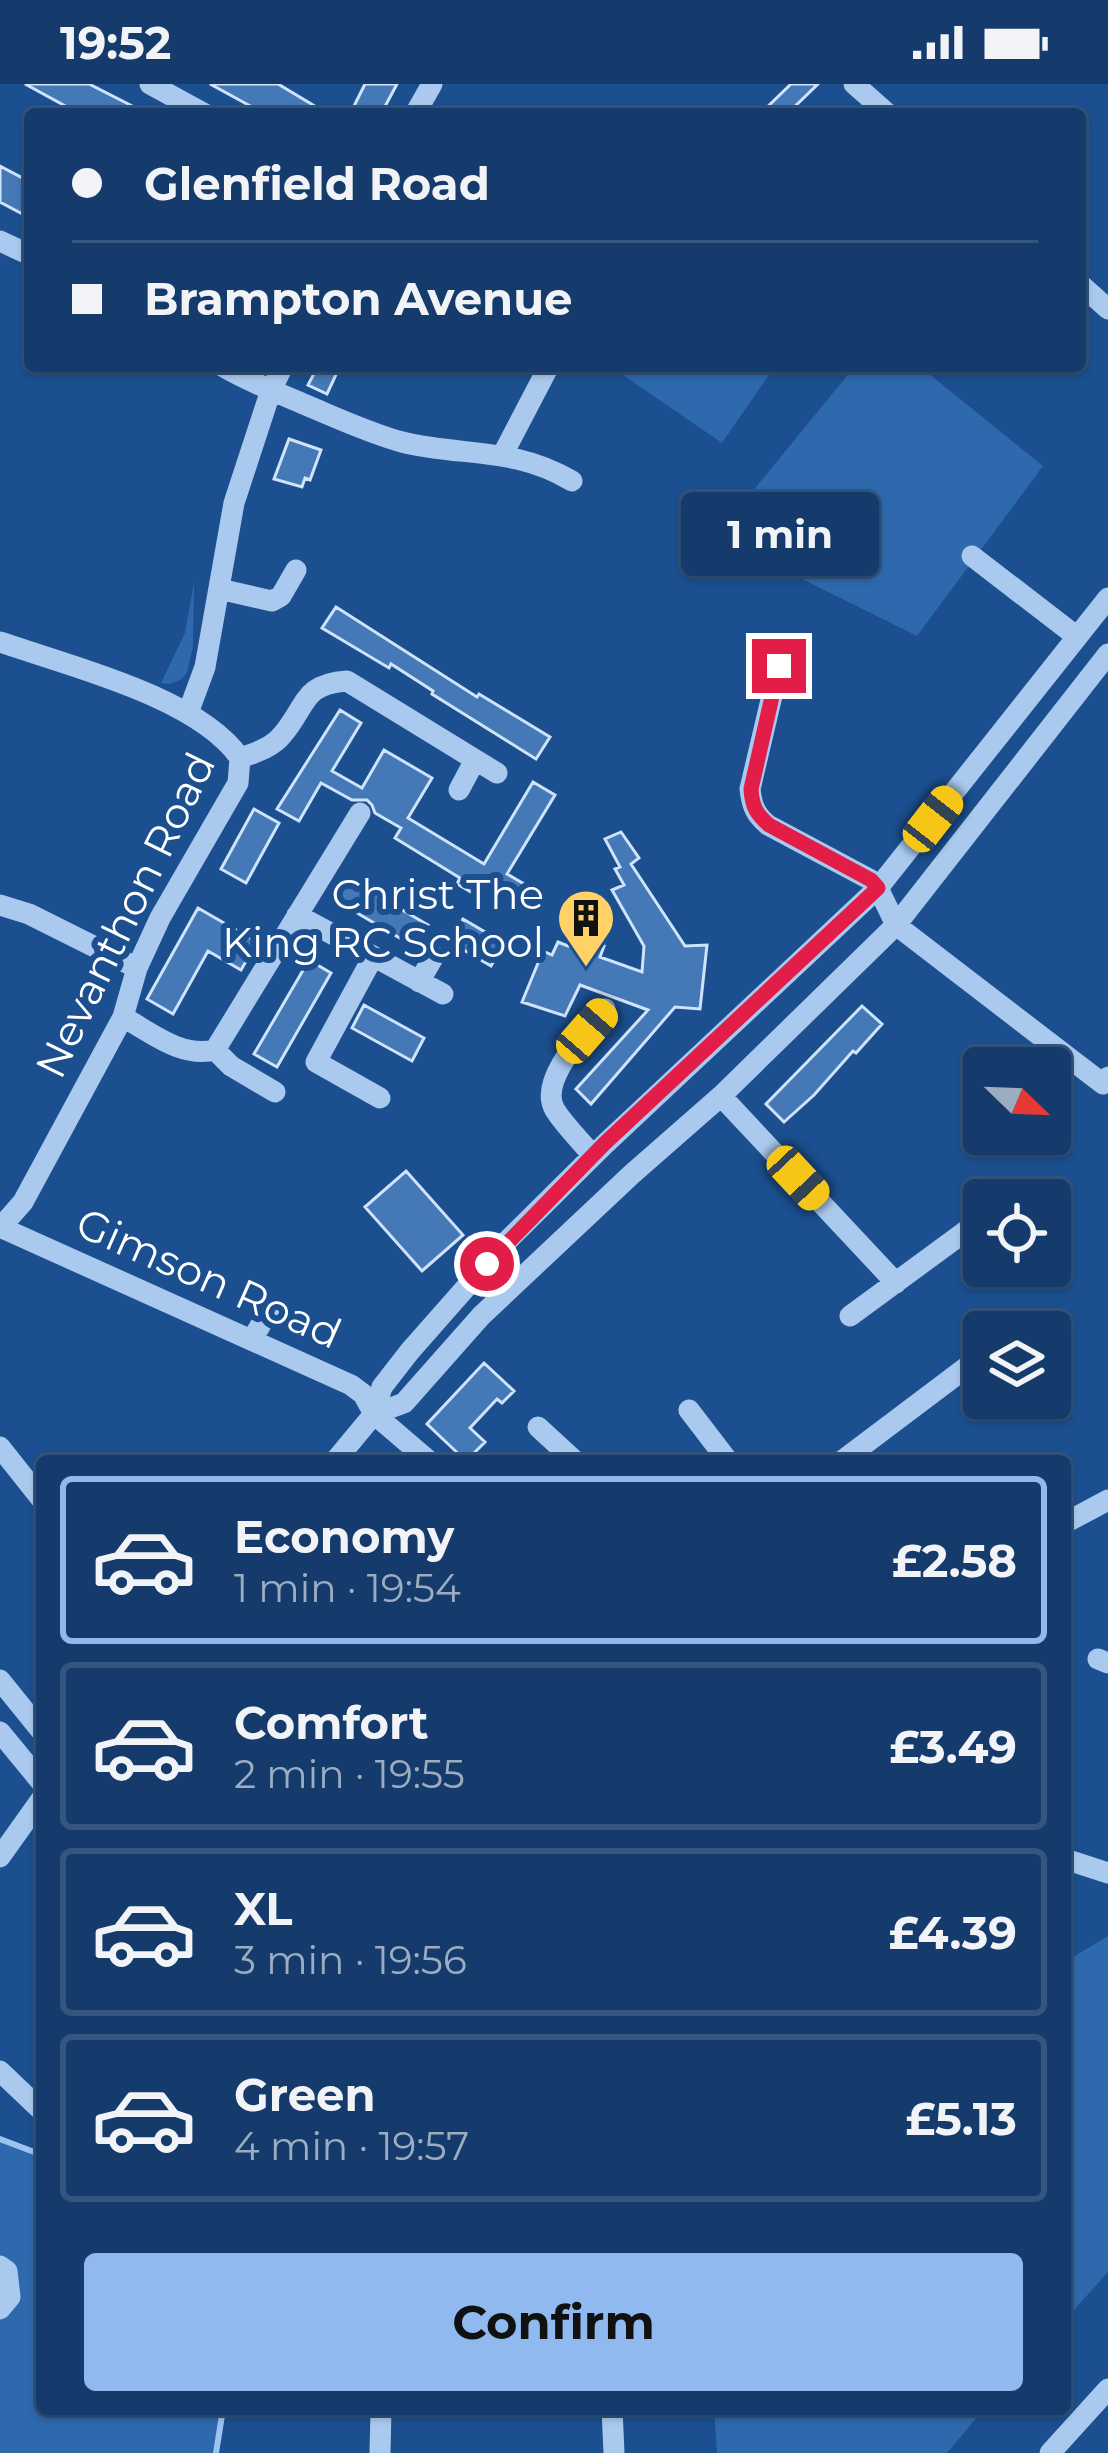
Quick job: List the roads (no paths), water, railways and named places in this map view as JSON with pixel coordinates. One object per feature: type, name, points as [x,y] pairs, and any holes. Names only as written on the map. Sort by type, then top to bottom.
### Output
[{"type":"street","points":[[150,84],[194,108]]},
{"type":"street","points":[[854,84],[881,108]]},
{"type":"street","points":[[234,372],[342,421],[403,442],[503,454],[554,470],[572,481]]},
{"type":"street","points":[[188,713],[205,667],[235,503],[280,372]]},
{"type":"street","points":[[503,454],[546,372]]},
{"type":"street","points":[[374,1414],[404,1402],[481,1316],[721,1096],[896,925],[1105,664],[971,556]]},
{"type":"street","points":[[219,589],[272,601],[281,596],[296,570]]},
{"type":"street","points":[[340,1455],[374,1414],[382,1387],[410,1351],[506,1242],[878,888],[1108,598]]},
{"type":"street","points":[[0,642],[147,693],[188,713],[230,744],[240,758]]},
{"type":"street","points":[[779,666],[751,789],[757,815],[871,880],[896,925],[1106,1080]]},
{"type":"street","name":"Nevanthon Road","points":[[0,1228],[22,1202],[123,1017],[137,968],[160,918],[238,783],[240,758],[265,749],[281,736],[307,696],[328,682],[347,681],[497,773]]},
{"type":"street","points":[[458,790],[475,760]]},
{"type":"street","points":[[123,1017],[182,1050],[215,1050],[360,813]]},
{"type":"street","points":[[0,905],[29,914],[137,968]]},
{"type":"street","points":[[297,915],[443,994]]},
{"type":"street","points":[[419,982],[434,956]]},
{"type":"street","points":[[373,957],[316,1062],[380,1098]]},
{"type":"street","points":[[791,971],[819,1001]]},
{"type":"street","points":[[605,1010],[568,1052],[551,1089],[552,1106],[632,1174]]},
{"type":"street","points":[[215,1050],[231,1066],[269,1081]]},
{"type":"street","points":[[721,1096],[896,1283]]},
{"type":"street","name":"Gimson Road","points":[[0,1228],[351,1385],[363,1394],[374,1414],[422,1455]]},
{"type":"street","points":[[850,1316],[963,1233]]},
{"type":"street","points":[[252,1340],[269,1310]]},
{"type":"street","points":[[850,1455],[963,1370]]},
{"type":"street","points":[[689,1410],[723,1455]]},
{"type":"street","points":[[538,1427],[568,1455]]},
{"type":"street","points":[[0,1447],[36,1492]]},
{"type":"street","points":[[1071,1520],[1108,1500]]},
{"type":"street","points":[[0,1679],[36,1724]]},
{"type":"street","points":[[0,1732],[36,1776]]},
{"type":"street","points":[[0,1857],[36,1806]]},
{"type":"street","points":[[1071,1861],[1108,1873]]},
{"type":"street","points":[[0,2071],[36,2105]]},
{"type":"street","points":[[0,2309],[10,2296],[3,2268]]},
{"type":"street","points":[[1059,2450],[1108,2389]]},
{"type":"street","points":[[380,2453],[381,2415]]},
{"type":"street","points":[[612,2415],[614,2453]]},
{"type":"waterway","points":[[0,2139],[36,2153]]},
{"type":"waterway","points":[[216,2453],[222,2415]]},
{"type":"place","name":"Christ The King RC School","points":[[586,969]]}]
